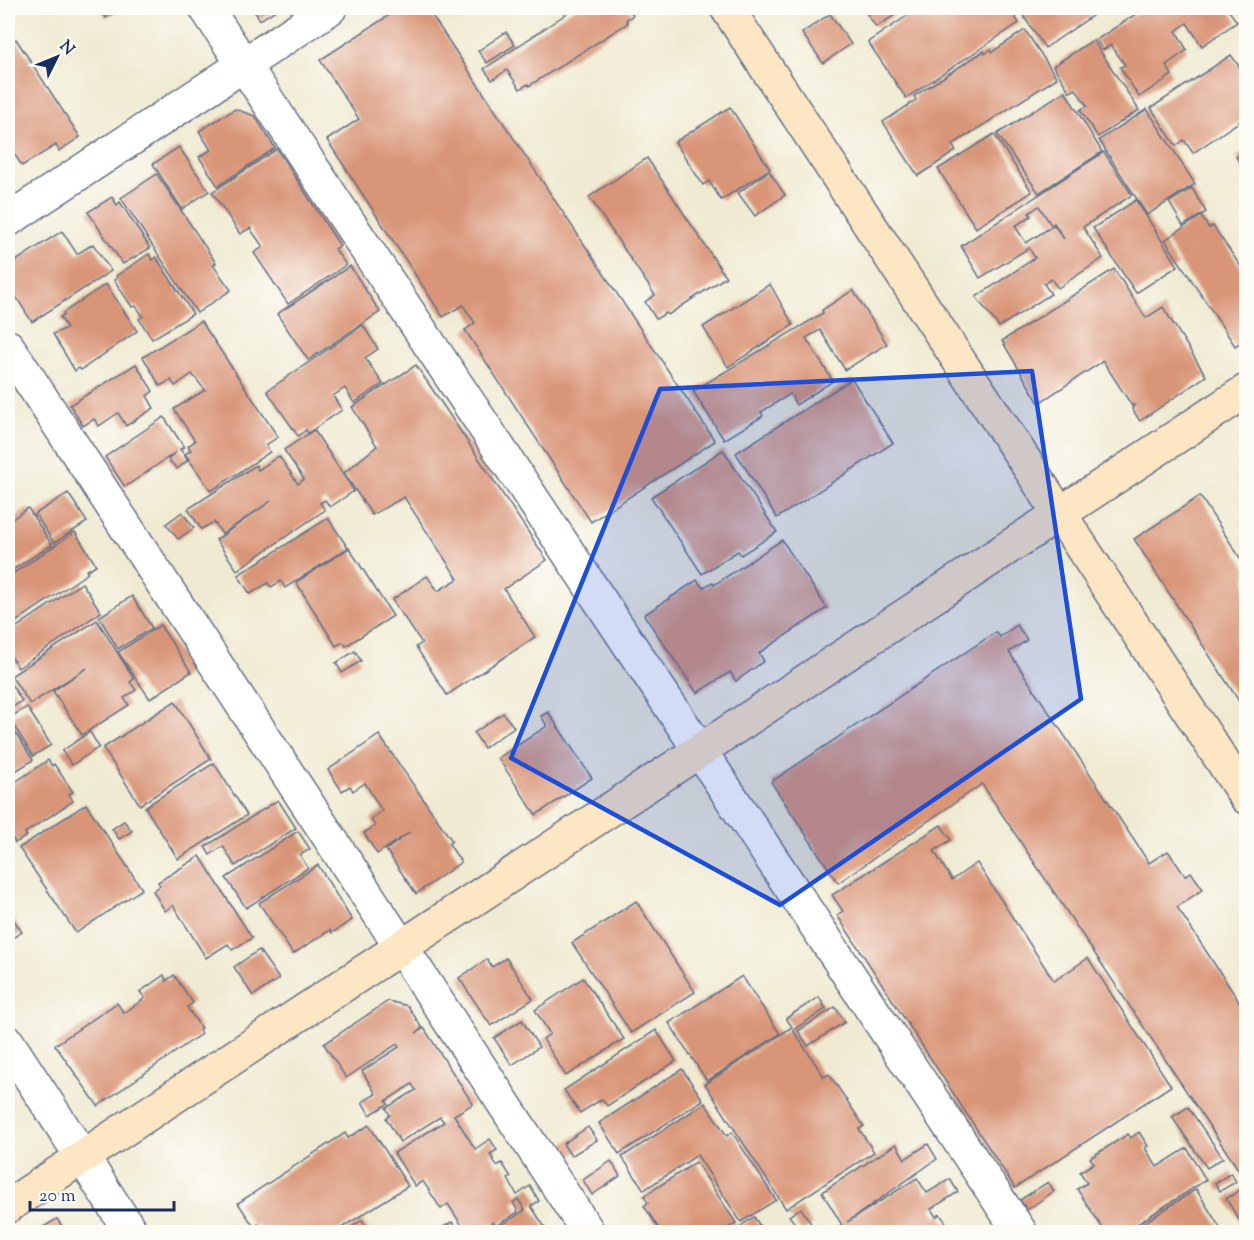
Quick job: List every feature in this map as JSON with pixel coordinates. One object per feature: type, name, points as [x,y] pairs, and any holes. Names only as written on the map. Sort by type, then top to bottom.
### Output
[{"type":"street","points":[[206,8],[1020,1233]]},
{"type":"street","points":[[8,220],[330,8]]},
{"type":"street","points":[[727,8],[1246,797]]},
{"type":"street","points":[[8,347],[588,1233]]},
{"type":"street","points":[[8,1206],[701,752],[1246,391]]},
{"type":"street","points":[[8,1043],[131,1233]]},
{"type":"highlighted area","points":[[1032,371],[1081,699],[780,905],[511,758],[660,389]]},
{"type":"building","points":[[100,8],[121,8],[106,18]]},
{"type":"building","points":[[279,8],[260,20],[253,9]]},
{"type":"building","points":[[400,8],[427,8],[715,441],[591,522],[465,330],[475,323],[463,305],[443,317],[327,140],[359,119],[320,60]]},
{"type":"building","points":[[575,8],[628,8],[633,15],[626,20],[628,23],[529,86],[528,84],[520,89],[507,70],[492,80],[484,69]]},
{"type":"building","points":[[863,8],[906,8],[876,27]]},
{"type":"building","points":[[919,8],[1009,8],[1019,23],[906,98],[868,42]]},
{"type":"building","points":[[1018,8],[1086,8],[1092,16],[1045,48]]},
{"type":"building","points":[[1145,8],[1227,8],[1237,22],[1202,46],[1187,23],[1176,31],[1187,50],[1166,65],[1172,75],[1139,97],[1120,67],[1125,65],[1111,45],[1103,50],[1096,40]]},
{"type":"building","points":[[830,14],[851,44],[823,63],[802,33]]},
{"type":"building","points":[[1025,30],[1057,78],[952,145],[956,151],[918,176],[883,122],[916,100],[914,96],[984,51],[985,54],[991,49],[992,52]]},
{"type":"building","points":[[506,32],[515,45],[487,63],[478,51]]},
{"type":"building","points":[[16,39],[80,137],[59,151],[56,145],[22,166],[8,144],[8,45]]},
{"type":"building","points":[[1093,40],[1139,110],[1098,137],[1080,110],[1087,106],[1076,89],[1070,92],[1053,66]]},
{"type":"building","points":[[1231,55],[1244,73],[1246,71],[1246,117],[1193,153],[1184,140],[1176,146],[1151,108]]},
{"type":"building","points":[[1065,91],[1102,152],[1039,193],[997,134]]},
{"type":"building","points":[[730,107],[770,169],[721,200],[709,181],[703,185],[675,142]]},
{"type":"building","points":[[235,109],[255,116],[275,148],[218,186],[199,157],[211,150],[199,131]]},
{"type":"building","points":[[1147,109],[1195,184],[1147,215],[1099,140]]},
{"type":"building","points":[[994,134],[1032,192],[976,228],[938,169]]},
{"type":"building","points":[[179,147],[209,191],[182,209],[153,164]]},
{"type":"building","points":[[277,149],[340,246],[335,249],[346,265],[288,304],[254,253],[263,247],[250,228],[240,234],[212,192]]},
{"type":"building","points":[[1246,150],[1246,172],[1236,157]]},
{"type":"building","points":[[1104,152],[1132,195],[1083,227],[1103,258],[1058,288],[1051,279],[1044,284],[1051,294],[999,327],[976,297],[1035,258],[1029,248],[980,278],[961,246]],"holes":[[[1039,206],[1051,225],[1054,223],[1064,239],[1054,225],[1026,243],[1015,226],[1031,216],[1029,213]]]},
{"type":"building","points":[[647,158],[726,277],[668,315],[666,313],[656,319],[645,302],[655,295],[589,197]]},
{"type":"building","points":[[769,171],[785,195],[755,216],[738,193]]},
{"type":"building","points":[[157,174],[216,263],[213,265],[231,290],[197,313],[121,198]]},
{"type":"building","points":[[1192,188],[1206,212],[1183,226],[1169,202]]},
{"type":"building","points":[[112,197],[117,205],[120,202],[150,248],[123,264],[88,212]]},
{"type":"building","points":[[1136,200],[1178,266],[1136,293],[1093,228]]},
{"type":"building","points":[[1201,216],[1209,228],[1213,226],[1246,274],[1246,339],[1235,346],[1165,240]]},
{"type":"building","points":[[62,231],[77,254],[93,244],[111,271],[32,322],[8,284],[8,266]]},
{"type":"building","points":[[149,254],[152,260],[156,257],[193,314],[152,339],[139,319],[143,316],[136,306],[132,307],[114,280],[116,276]]},
{"type":"building","points":[[350,266],[380,312],[308,360],[277,314]]},
{"type":"building","points":[[1114,269],[1146,318],[1163,307],[1206,376],[1140,421],[1132,409],[1134,405],[1132,406],[1103,361],[1039,403],[1002,341]]},
{"type":"building","points":[[106,284],[137,331],[81,370],[79,368],[75,371],[53,334],[67,328],[60,317],[64,315],[63,313]]},
{"type":"building","points":[[770,284],[793,325],[728,367],[703,327]]},
{"type":"building","points":[[853,290],[887,344],[845,370],[820,330],[806,338],[833,381],[796,405],[790,394],[761,412],[763,416],[724,440],[693,391],[823,313],[822,310]]},
{"type":"building","points":[[201,321],[278,437],[266,445],[270,452],[211,491],[185,454],[191,450],[188,446],[195,441],[174,409],[205,390],[192,374],[175,386],[171,380],[160,386],[143,357]]},
{"type":"building","points":[[363,325],[378,349],[365,358],[383,384],[354,403],[345,388],[333,396],[342,410],[308,433],[306,430],[298,436],[267,391]]},
{"type":"building","points":[[136,364],[153,391],[147,396],[154,408],[126,426],[118,413],[99,426],[94,419],[83,426],[70,405]]},
{"type":"building","points":[[416,365],[547,560],[504,589],[535,637],[447,695],[416,647],[422,643],[392,600],[427,576],[438,591],[458,579],[404,497],[372,515],[344,473],[377,446],[352,407]]},
{"type":"building","points":[[852,379],[893,443],[777,518],[736,453]]},
{"type":"building","points":[[164,417],[184,447],[180,449],[188,460],[177,469],[168,459],[176,452],[125,487],[105,457]]},
{"type":"building","points":[[314,430],[354,491],[330,507],[325,500],[320,503],[325,510],[237,570],[216,540],[271,501],[222,534],[214,522],[201,529],[188,509],[256,465],[258,470],[279,456],[298,484],[304,479],[284,450]]},
{"type":"building","points":[[723,450],[777,532],[741,555],[738,551],[702,574],[651,497]]},
{"type":"building","points":[[68,493],[87,522],[54,543],[35,514]]},
{"type":"building","points":[[1200,496],[1246,567],[1246,712],[1134,539]]},
{"type":"building","points":[[28,508],[52,545],[8,573],[8,522]]},
{"type":"building","points":[[182,512],[194,528],[178,539],[166,524]]},
{"type":"building","points":[[328,518],[348,548],[285,588],[281,581],[271,587],[268,583],[250,594],[238,575]]},
{"type":"building","points":[[75,532],[96,565],[86,571],[88,573],[8,627],[8,577]]},
{"type":"building","points":[[782,540],[827,608],[759,653],[764,661],[736,681],[730,672],[697,693],[644,615],[697,580],[703,588],[712,582],[714,585]]},
{"type":"building","points":[[349,548],[393,616],[346,646],[343,642],[336,646],[296,582]]},
{"type":"building","points":[[82,583],[101,612],[18,668],[8,651],[8,633]]},
{"type":"building","points":[[132,596],[152,628],[118,649],[99,617]]},
{"type":"building","points":[[97,620],[134,679],[130,682],[136,690],[124,698],[129,705],[82,735],[53,691],[87,668],[30,704],[11,676]]},
{"type":"building","points":[[160,625],[191,672],[150,699],[118,652]]},
{"type":"building","points":[[1017,625],[1027,640],[1009,652],[1149,863],[1168,851],[1185,876],[1191,872],[1203,889],[1177,907],[1246,1012],[1246,1176],[1244,1178],[982,784],[838,883],[771,782],[996,632],[1000,637]]},
{"type":"building","points":[[355,651],[361,661],[342,673],[336,663]]},
{"type":"building","points":[[8,679],[22,701],[8,710]]},
{"type":"building","points":[[175,701],[211,759],[140,805],[103,748]]},
{"type":"building","points":[[27,707],[51,745],[33,756],[9,718]]},
{"type":"building","points":[[548,712],[592,778],[536,815],[498,758],[547,726],[541,716]]},
{"type":"building","points":[[503,713],[514,727],[484,748],[474,733]]},
{"type":"building","points":[[8,721],[33,760],[8,776]]},
{"type":"building","points":[[90,732],[99,747],[72,765],[62,751]]},
{"type":"building","points":[[379,735],[452,841],[449,844],[461,862],[416,894],[386,850],[410,832],[377,854],[364,833],[375,826],[371,819],[382,811],[365,783],[353,791],[350,786],[342,791],[328,770]]},
{"type":"building","points":[[48,760],[52,766],[54,764],[73,792],[69,794],[73,801],[25,833],[27,836],[15,843],[13,839],[8,842],[8,787]]},
{"type":"building","points":[[214,763],[247,815],[178,859],[145,807]]},
{"type":"building","points":[[278,800],[296,828],[235,866],[223,846],[210,855],[205,847]]},
{"type":"building","points":[[86,804],[142,889],[76,933],[19,848]]},
{"type":"building","points":[[124,821],[132,831],[119,839],[112,829]]},
{"type":"building","points":[[941,825],[951,840],[934,851],[952,880],[977,863],[1054,981],[1088,958],[1171,1086],[1015,1188],[837,915],[843,911],[832,895]]},
{"type":"building","points":[[298,831],[310,849],[300,855],[308,868],[246,908],[226,878]]},
{"type":"building","points":[[200,856],[252,938],[232,950],[228,944],[206,958],[173,905],[165,911],[153,891],[160,886],[158,882]]},
{"type":"building","points":[[318,865],[352,920],[332,933],[330,930],[293,954],[259,903]]},
{"type":"building","points":[[636,901],[695,992],[631,1033],[572,943]]},
{"type":"building","points":[[8,911],[22,932],[8,941]]},
{"type":"building","points":[[259,950],[279,979],[253,996],[234,967]]},
{"type":"building","points":[[506,958],[533,999],[491,1026],[459,978],[487,959],[492,967]]},
{"type":"building","points":[[164,975],[166,981],[174,975],[193,1003],[187,1007],[201,1028],[199,1030],[201,1034],[98,1106],[55,1045],[117,1003],[124,1013],[145,998],[140,992]]},
{"type":"building","points":[[742,976],[780,1034],[707,1081],[669,1023]]},
{"type":"building","points":[[583,978],[624,1039],[566,1076],[543,1039],[550,1034],[535,1010]]},
{"type":"building","points":[[819,997],[826,1009],[793,1030],[824,1077],[829,1074],[864,1126],[859,1129],[874,1152],[786,1209],[705,1084],[792,1027],[786,1018]]},
{"type":"building","points":[[388,1001],[408,1006],[422,1028],[416,1033],[424,1028],[473,1104],[454,1115],[475,1149],[490,1139],[497,1150],[490,1154],[497,1166],[502,1163],[511,1177],[508,1179],[517,1195],[530,1186],[539,1201],[531,1206],[548,1232],[491,1232],[525,1210],[518,1199],[513,1202],[518,1212],[496,1226],[493,1222],[477,1232],[475,1230],[466,1232],[448,1204],[441,1209],[423,1181],[415,1186],[394,1153],[444,1122],[440,1117],[400,1142],[386,1118],[390,1115],[386,1108],[416,1090],[412,1084],[386,1101],[388,1104],[370,1115],[362,1102],[376,1094],[362,1071],[399,1047],[397,1044],[346,1078],[324,1044]]},
{"type":"building","points":[[835,1007],[845,1022],[808,1046],[798,1031]]},
{"type":"building","points":[[522,1020],[539,1047],[512,1065],[494,1038]]},
{"type":"building","points":[[656,1030],[676,1061],[607,1106],[602,1099],[580,1113],[564,1090]]},
{"type":"building","points":[[682,1069],[703,1100],[619,1154],[599,1123]]},
{"type":"building","points":[[705,1103],[727,1136],[732,1132],[776,1200],[741,1222],[697,1155],[644,1190],[622,1157]]},
{"type":"building","points":[[1188,1107],[1223,1158],[1207,1168],[1172,1117]]},
{"type":"building","points":[[369,1125],[408,1186],[335,1232],[264,1232],[258,1224],[254,1227],[238,1203],[345,1133],[348,1138]]},
{"type":"building","points":[[588,1127],[597,1140],[571,1156],[563,1144]]},
{"type":"building","points":[[1139,1132],[1148,1146],[1145,1148],[1157,1167],[1187,1148],[1206,1180],[1125,1232],[1105,1232],[1077,1189],[1087,1183],[1080,1172],[1094,1163],[1090,1158],[1128,1134],[1131,1138]]},
{"type":"building","points":[[896,1144],[905,1159],[928,1144],[937,1159],[847,1222],[917,1178],[927,1193],[950,1179],[958,1192],[931,1209],[936,1217],[940,1214],[949,1227],[945,1232],[831,1232],[842,1225],[822,1192]]},
{"type":"building","points":[[611,1161],[620,1176],[592,1195],[583,1180]]},
{"type":"building","points":[[696,1162],[736,1223],[721,1232],[661,1232],[644,1206],[648,1203],[644,1196]]},
{"type":"building","points":[[1231,1173],[1236,1182],[1220,1191],[1215,1183]]},
{"type":"building","points":[[1048,1182],[1054,1191],[1027,1210],[1020,1200]]},
{"type":"building","points":[[1246,1186],[1246,1231],[1226,1199]]},
{"type":"building","points":[[1196,1189],[1222,1231],[1130,1232]]},
{"type":"building","points":[[801,1208],[812,1225],[802,1232],[789,1216]]},
{"type":"building","points":[[754,1217],[764,1232],[732,1232]]},
{"type":"building","points":[[57,1219],[66,1232],[35,1232]]},
{"type":"building","points":[[362,1220],[370,1232],[344,1232]]},
{"type":"building","points":[[452,1222],[459,1232],[435,1232]]}]
